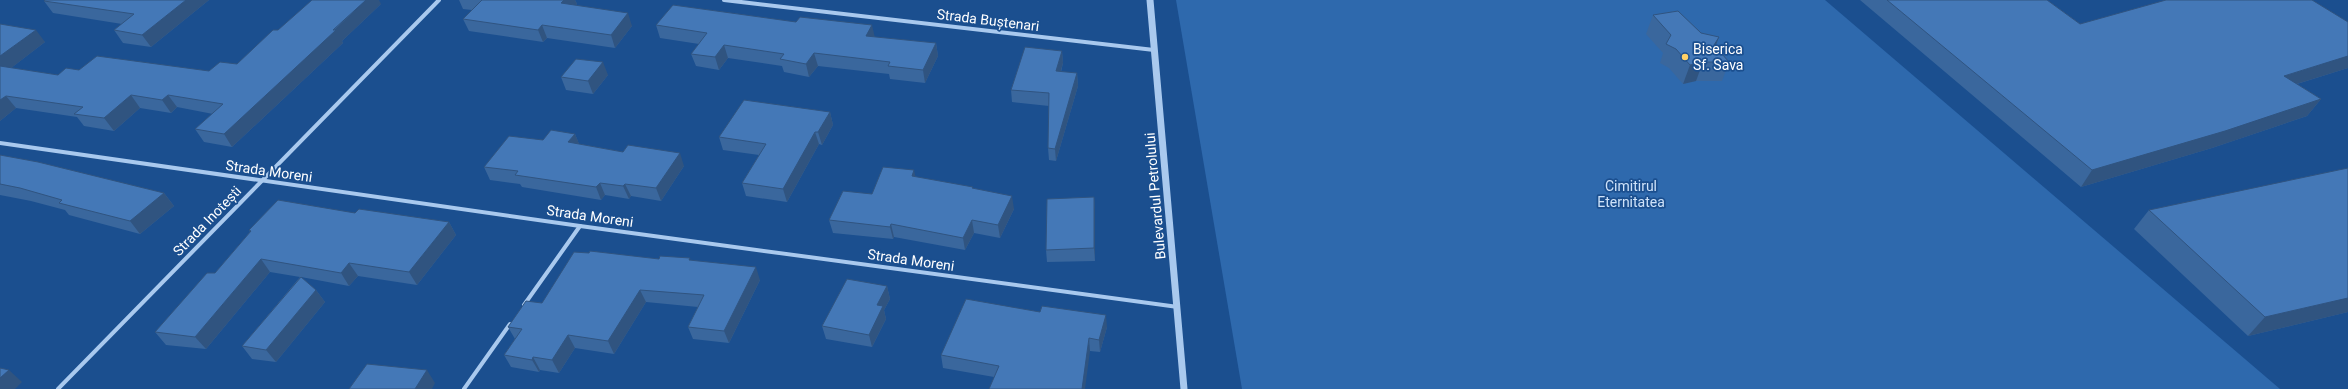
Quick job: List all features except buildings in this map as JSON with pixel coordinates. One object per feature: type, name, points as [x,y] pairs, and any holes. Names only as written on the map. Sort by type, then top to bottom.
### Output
[{"type":"street","name":"Strada Inotești","points":[[58,389],[439,0]]},
{"type":"street","name":"Strada Buștenari","points":[[724,0],[1154,50]]},
{"type":"street","name":"Bulevardul Petrolului","points":[[1150,0],[1184,389]]},
{"type":"street","name":"Strada Moreni","points":[[0,143],[580,226],[1178,307]]},
{"type":"street","points":[[520,311],[580,226]]},
{"type":"street","points":[[464,389],[515,317]]},
{"type":"green space","name":"Cimitirul Eternitatea","points":[[1176,0],[1825,0],[2280,389],[1242,389]]},
{"type":"place","name":"Biserica Sf. Sava","points":[[1685,57]]}]
